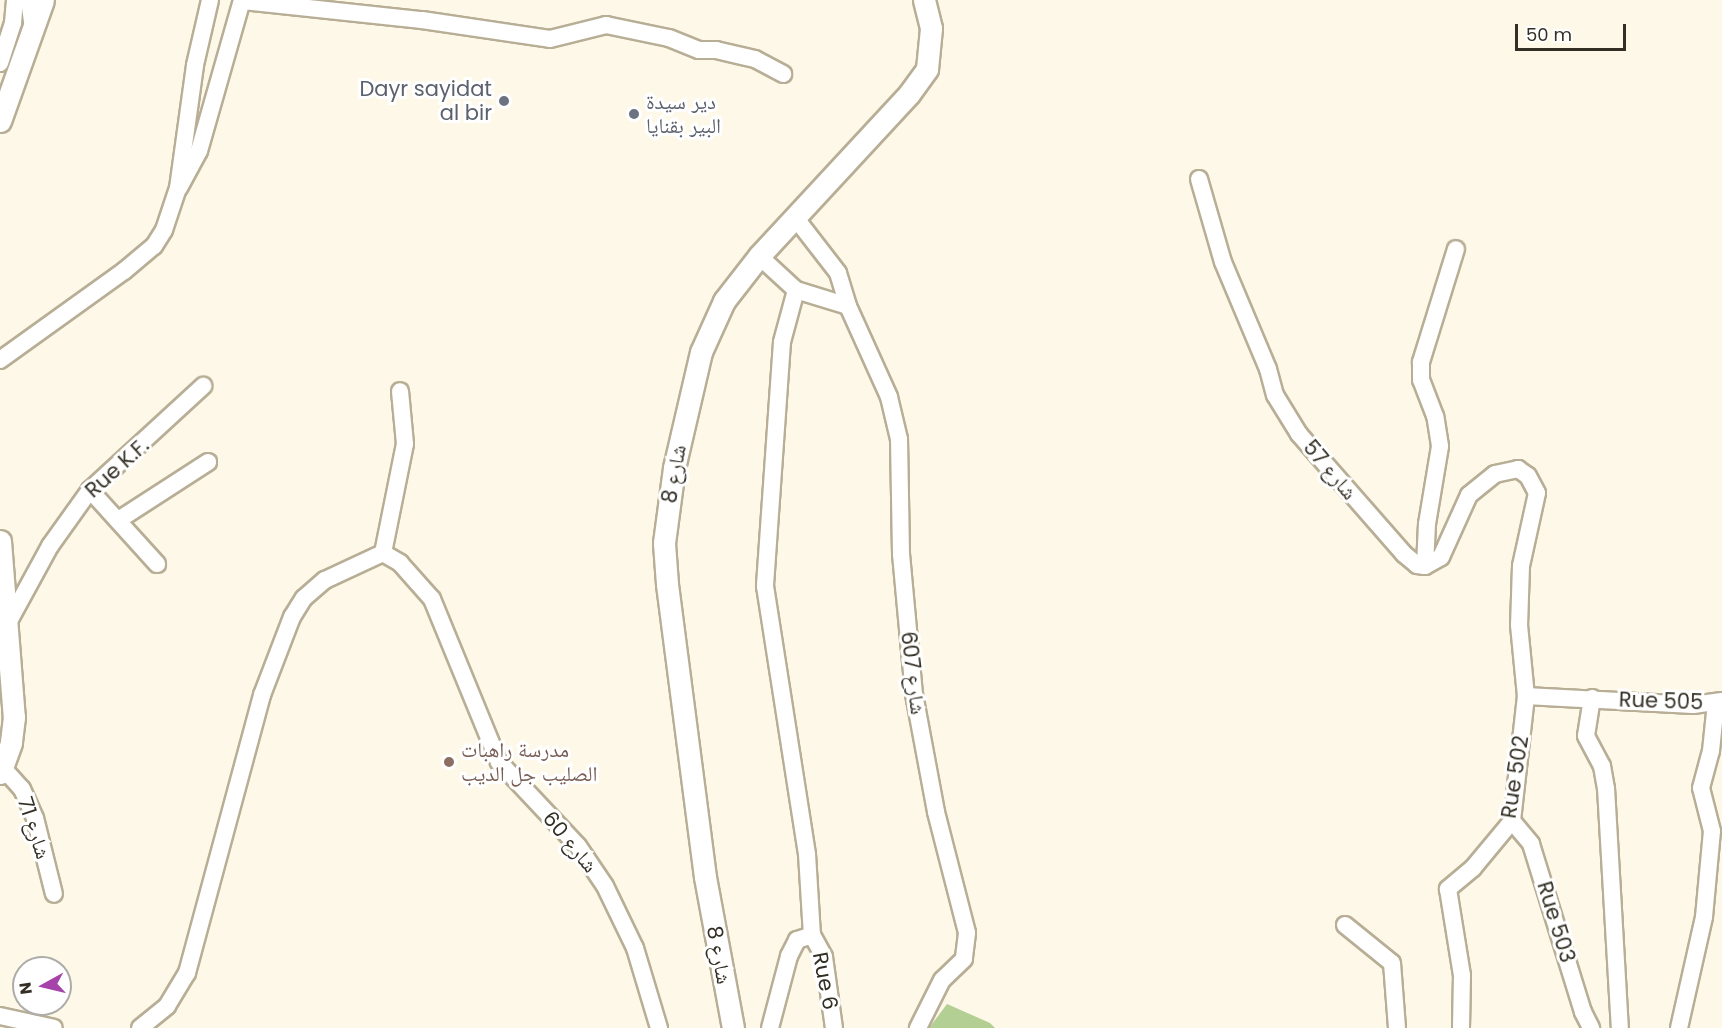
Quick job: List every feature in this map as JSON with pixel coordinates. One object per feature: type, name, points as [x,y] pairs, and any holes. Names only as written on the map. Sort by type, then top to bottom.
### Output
[{"type":"street","points":[[0,63],[13,23],[15,0]]},
{"type":"street","points":[[29,0],[33,29]]},
{"type":"street","points":[[0,122],[43,0]]},
{"type":"street","points":[[0,360],[153,246],[172,216],[195,65],[210,0]]},
{"type":"street","name":"شارع 8","points":[[733,1028],[705,877],[664,543],[674,468],[702,352],[724,301],[759,255],[909,94],[927,69],[932,52],[931,28],[924,0]]},
{"type":"street","points":[[178,188],[200,151],[243,1],[410,19],[550,39],[606,25],[669,39],[699,50],[744,56],[783,74]]},
{"type":"street","name":"شارع 57","points":[[1199,178],[1223,262],[1268,369],[1275,396],[1299,434],[1356,502],[1404,554],[1417,565],[1425,566]]},
{"type":"street","name":"شارع 607","points":[[794,216],[830,258],[848,306],[889,398],[898,439],[901,555],[914,694],[936,812],[967,933],[964,959],[935,989],[918,1028]]},
{"type":"street","points":[[1425,566],[1440,446],[1435,416],[1421,380],[1421,362],[1455,249]]},
{"type":"street","points":[[759,255],[796,290],[848,306]]},
{"type":"street","points":[[796,290],[782,342],[765,586],[807,854],[812,935]]},
{"type":"street","name":"Rue K.F.","points":[[8,623],[50,546],[90,490],[203,386]]},
{"type":"street","points":[[140,1028],[167,1006],[187,973],[262,695],[292,616],[304,598],[325,580],[383,553],[405,444],[400,391]]},
{"type":"street","points":[[120,519],[208,462]]},
{"type":"street","name":"Rue 502","points":[[1425,566],[1441,557],[1469,495],[1495,474],[1518,470],[1528,476],[1537,493],[1537,504],[1521,566],[1519,591],[1526,696],[1512,821],[1473,868],[1448,889],[1462,975],[1461,1028]]},
{"type":"street","points":[[90,490],[120,519],[157,564]]},
{"type":"street","points":[[0,541],[8,623],[4,660],[14,717],[2,770]]},
{"type":"street","name":"شارع 60","points":[[383,553],[400,563],[432,599],[499,762],[578,846],[605,886],[635,948],[659,1028]]},
{"type":"street","name":"Rue 505","points":[[1526,696],[1694,705],[1719,702],[1711,751],[1701,788],[1717,832],[1704,917],[1679,1028]]},
{"type":"street","points":[[1592,698],[1586,736],[1602,766],[1606,788],[1620,1028]]},
{"type":"street","name":"شارع 71","points":[[2,770],[22,789],[34,818],[54,894]]},
{"type":"street","name":"Rue 503","points":[[1512,821],[1532,844],[1583,1012],[1591,1028]]},
{"type":"street","points":[[1345,925],[1392,963],[1397,1028]]},
{"type":"street","name":"Rue 6","points":[[770,1028],[789,956],[797,940],[812,935],[824,957],[834,1028]]},
{"type":"street","points":[[0,1016],[54,1028]]},
{"type":"green space","points":[[947,1004],[990,1023],[995,1028],[929,1028]]},
{"type":"place","name":"Dayr sayidat al bir","points":[[504,101]]},
{"type":"place","name":"دير سيدة البير بقنايا","points":[[634,114]]},
{"type":"place","name":"مدرسة راهبات الصليب جل الديب","points":[[449,762]]}]
